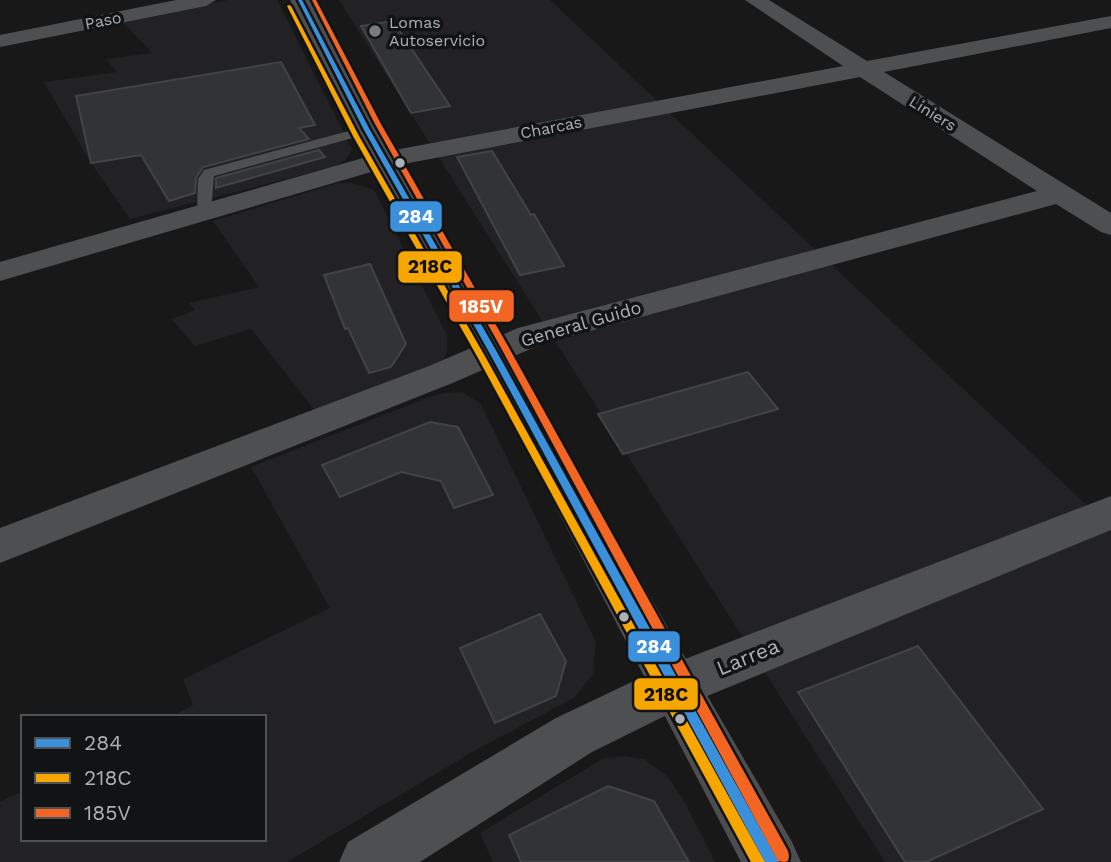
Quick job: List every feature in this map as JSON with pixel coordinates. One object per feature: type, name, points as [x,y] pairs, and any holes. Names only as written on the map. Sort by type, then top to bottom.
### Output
[{"type":"main road","points":[[300,0],[375,145],[493,352],[772,862]]},
{"type":"street","points":[[72,0],[79,25]]},
{"type":"street","name":"Paso","points":[[0,41],[206,0]]},
{"type":"street","name":"Liniers","points":[[755,0],[1111,226]]},
{"type":"street","name":"Charcas","points":[[0,272],[204,213],[375,145],[863,69],[1111,22]]},
{"type":"street","name":"General Guido","points":[[0,546],[442,374],[530,336],[1060,194]]},
{"type":"street","name":"Larrea","points":[[368,862],[574,735],[677,685],[1111,512]]},
{"type":"shaded area","points":[[228,0],[277,0],[352,149],[347,158],[337,166],[130,219],[91,163],[44,82],[117,72],[106,59],[152,53],[122,21]]},
{"type":"shaded area","points":[[339,0],[550,0],[1111,528],[1111,862],[885,862]]},
{"type":"shaded area","points":[[338,183],[352,183],[374,190],[447,335],[447,352],[441,364],[315,411],[251,329],[195,346],[171,319],[195,310],[189,303],[259,287],[213,221]]},
{"type":"shaded area","points":[[462,392],[481,404],[596,642],[593,674],[574,698],[481,747],[287,862],[0,862],[0,802],[21,792],[21,841],[266,841],[266,715],[175,715],[193,705],[183,679],[330,608],[251,467],[443,393]]},
{"type":"shaded area","points":[[623,756],[644,759],[668,777],[684,801],[715,862],[493,862],[480,833],[604,758]]},
{"type":"building","points":[[393,21],[450,106],[411,113],[361,26]]},
{"type":"building","points":[[281,62],[315,125],[299,128],[309,139],[203,167],[196,178],[195,193],[169,201],[141,155],[91,163],[76,96]]},
{"type":"building","points":[[319,150],[325,157],[216,188],[216,178]]},
{"type":"building","points":[[492,151],[531,215],[534,214],[564,266],[520,275],[457,157]]},
{"type":"building","points":[[370,264],[406,344],[391,367],[369,373],[348,328],[345,329],[324,275]]},
{"type":"building","points":[[748,372],[778,409],[623,454],[598,414]]},
{"type":"building","points":[[430,422],[458,427],[493,495],[454,508],[441,481],[401,472],[340,497],[322,465]]},
{"type":"building","points":[[540,614],[566,661],[556,696],[495,723],[460,648]]},
{"type":"building","points":[[918,646],[1043,809],[926,862],[905,862],[798,692]]},
{"type":"building","points":[[608,786],[654,801],[689,862],[521,862],[509,835]]},
{"type":"transit line","name":"284","points":[[300,0],[367,130],[493,352],[772,862]]},
{"type":"transit line","name":"185V","points":[[314,0],[378,124],[504,346],[783,856]]},
{"type":"transit line","name":"218C","points":[[289,6],[356,136],[482,358],[758,862]]},
{"type":"place","name":"Lomas Autoservicio","points":[[375,31]]}]
